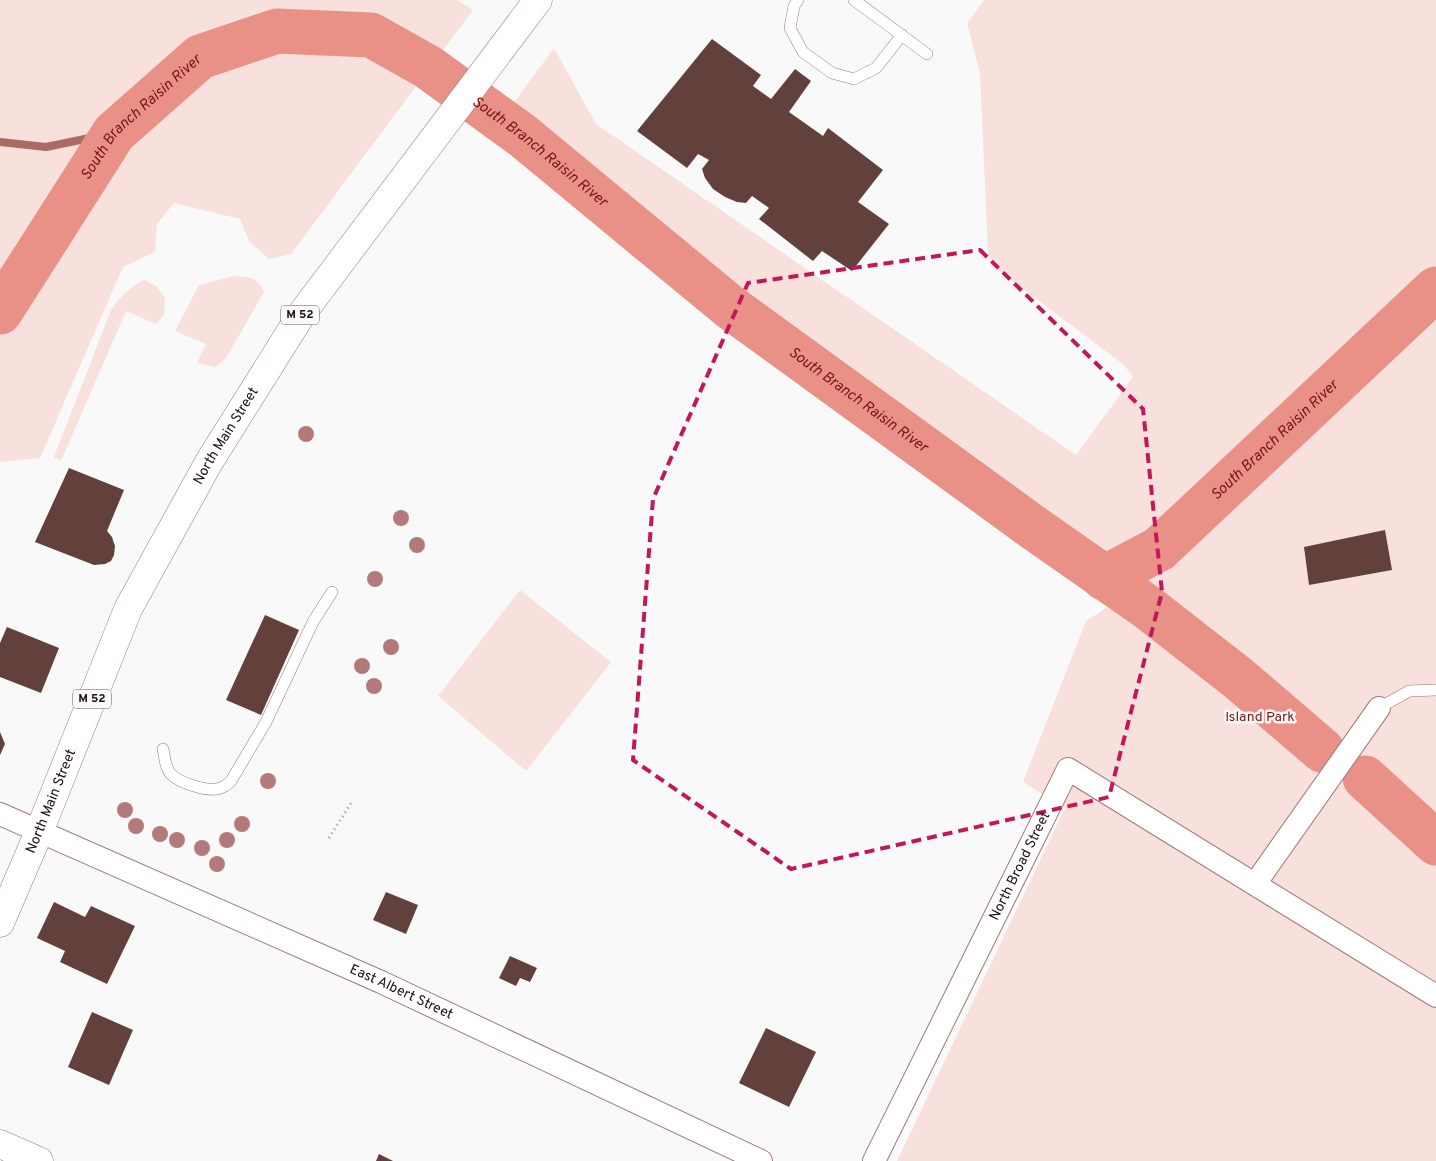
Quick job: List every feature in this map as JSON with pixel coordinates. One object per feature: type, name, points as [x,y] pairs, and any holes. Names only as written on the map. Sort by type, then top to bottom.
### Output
[{"type":"main road","name":"North Main Street","points":[[0,923],[128,609],[209,462],[303,312],[538,0]]},
{"type":"main road","points":[[0,1144],[39,1161]]},
{"type":"street","points":[[1256,884],[1379,708]]},
{"type":"street","name":"North Broad Street","points":[[874,1161],[1068,769],[1436,996]]},
{"type":"street","name":"East Albert Street","points":[[0,814],[381,982],[761,1161]]},
{"type":"lane","points":[[798,0],[794,6],[790,28],[803,52],[832,73],[854,79],[876,68],[902,35]]},
{"type":"lane","points":[[854,0],[927,54]]},
{"type":"lane","points":[[163,749],[166,764],[171,775],[190,785],[215,790],[231,782],[266,722],[313,622],[332,592]]},
{"type":"lane","points":[[1379,708],[1409,692],[1436,690]]},
{"type":"path","points":[[329,838],[351,803]]},
{"type":"highlighted area","points":[[980,250],[1143,409],[1162,592],[1109,797],[791,869],[633,760],[653,499],[748,283]]},
{"type":"green space","points":[[0,0],[457,0],[473,10],[291,254],[269,259],[249,241],[240,219],[174,203],[157,224],[155,252],[123,267],[40,458],[0,462]]},
{"type":"green space","points":[[984,0],[1436,0],[1436,289],[1159,549],[1104,578],[730,307],[523,136],[501,120],[554,48],[596,124],[1076,455],[1133,377],[1124,365],[993,266],[988,252],[980,73],[967,23]]},
{"type":"green space","points":[[234,276],[252,278],[264,292],[226,358],[216,367],[197,363],[206,344],[175,331],[199,285]]},
{"type":"green space","points":[[144,280],[156,286],[165,298],[164,315],[156,324],[126,311],[61,461],[54,457],[111,310],[126,293]]},
{"type":"green space","name":"Island Park","points":[[1436,321],[1436,1161],[897,1161],[1065,808],[1023,782],[1086,621],[1174,563]]},
{"type":"green space","points":[[520,590],[611,662],[526,771],[438,696]]},
{"type":"building","points":[[712,39],[761,75],[753,86],[771,99],[795,69],[811,81],[789,112],[823,136],[828,128],[883,170],[858,202],[889,224],[852,271],[822,251],[813,261],[759,219],[769,208],[752,196],[746,203],[737,202],[713,189],[705,178],[702,169],[709,160],[698,154],[687,168],[637,131]]},
{"type":"building","points":[[69,468],[124,490],[107,531],[112,537],[115,546],[114,555],[111,561],[105,564],[94,565],[35,542]]},
{"type":"building","points":[[1385,530],[1392,570],[1309,585],[1304,547]]},
{"type":"building","points":[[265,615],[299,630],[261,715],[226,700]]},
{"type":"building","points":[[7,627],[59,648],[41,693],[0,677],[0,643]]},
{"type":"building","points":[[0,732],[5,744],[0,755]]},
{"type":"building","points":[[386,892],[418,905],[406,934],[373,920]]},
{"type":"building","points":[[54,902],[85,917],[91,906],[135,926],[107,984],[60,962],[65,951],[37,938]]},
{"type":"building","points":[[510,956],[537,968],[530,982],[520,978],[516,986],[499,978]]},
{"type":"building","points":[[92,1012],[133,1030],[109,1085],[68,1067]]},
{"type":"building","points":[[766,1028],[816,1052],[789,1107],[739,1083]]},
{"type":"building","points":[[379,1154],[393,1161],[376,1161]]},
{"type":"waterway","name":"South Branch Raisin River","points":[[0,312],[114,133],[200,57],[277,31],[371,35],[428,67],[523,136],[730,307],[1034,528],[1147,607],[1238,678],[1322,750]]},
{"type":"waterway","points":[[0,142],[46,147],[114,133]]},
{"type":"waterway","name":"South Branch Raisin River","points":[[1104,578],[1159,549],[1436,289]]},
{"type":"waterway","name":"South Branch Raisin River","points":[[1365,778],[1436,843]]}]
